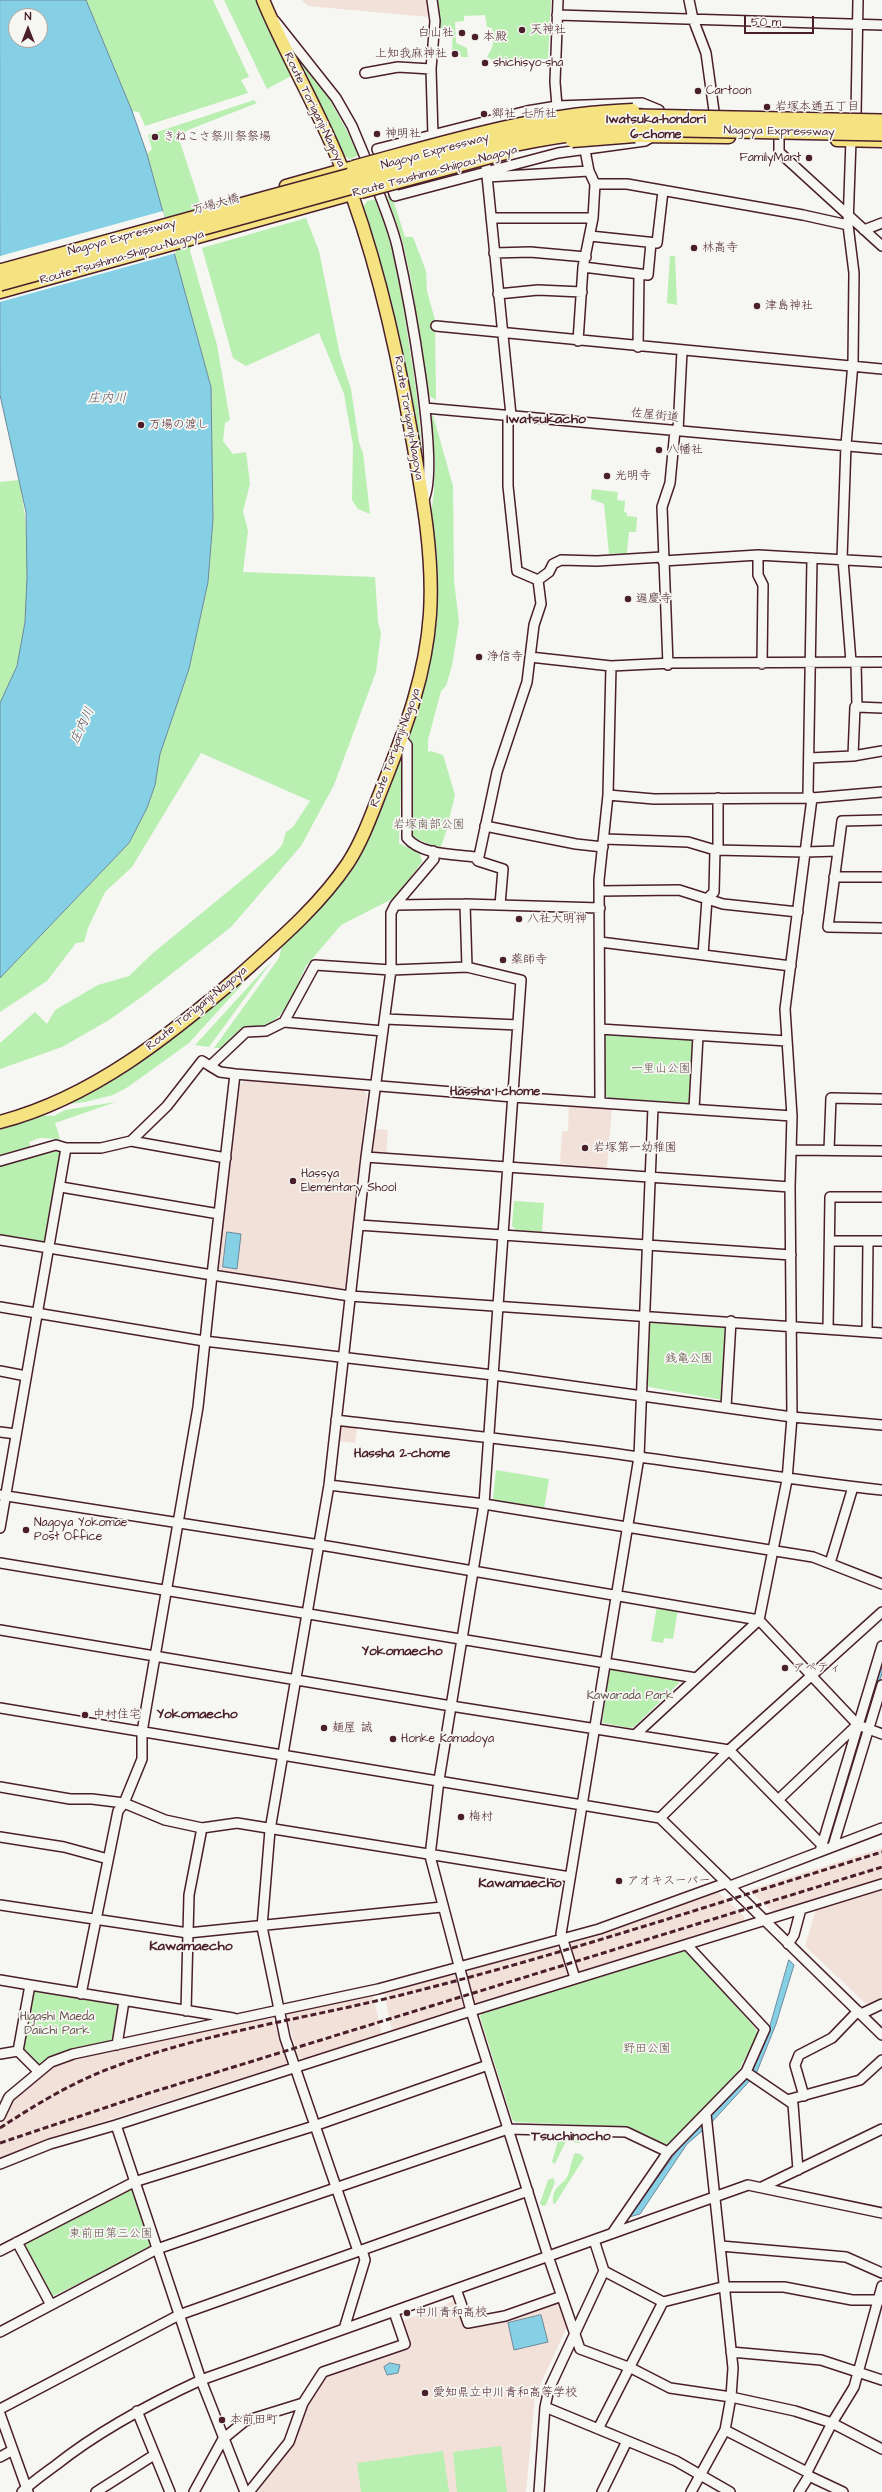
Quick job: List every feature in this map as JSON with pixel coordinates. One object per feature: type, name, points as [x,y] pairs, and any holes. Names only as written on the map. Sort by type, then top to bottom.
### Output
[{"type":"highway","name":"Nagoya Expressway","points":[[0,271],[539,125],[604,118],[651,116],[882,121]]},
{"type":"highway","name":"Nagoya Expressway","points":[[0,284],[469,156],[542,138],[605,130],[635,129],[882,134]]},
{"type":"main road","name":"Route Toriganji-Nagoya","points":[[0,1122],[43,1108],[95,1084],[141,1054],[215,996],[275,944],[311,907],[347,864],[366,830],[402,739],[415,700],[426,655],[430,612],[430,566],[423,501],[394,340],[345,169],[265,5]]},
{"type":"main road","points":[[345,169],[539,119],[579,113],[659,110],[882,115]]},
{"type":"main road","name":"Route Tsushima-Shiipou-Nagoya","points":[[0,292],[507,152],[577,140],[654,136],[882,141]]},
{"type":"main road","name":"万場大橋","points":[[0,265],[345,169]]},
{"type":"street","points":[[430,138],[431,68],[435,21],[432,0]]},
{"type":"street","points":[[557,106],[555,82],[558,0]]},
{"type":"street","points":[[689,0],[693,20],[706,53],[714,111]]},
{"type":"street","points":[[853,756],[855,707],[857,707],[854,662],[843,559],[846,445],[852,367],[854,273],[848,221],[851,140],[856,115],[858,0]]},
{"type":"street","points":[[265,5],[320,75],[352,126],[385,208],[396,245],[425,408],[428,466],[427,493],[423,501]]},
{"type":"street","points":[[557,15],[882,25]]},
{"type":"street","points":[[364,73],[398,67],[431,68]]},
{"type":"street","points":[[654,136],[644,141],[558,153],[486,174],[395,196],[377,149],[426,136],[430,138],[482,122],[557,106],[642,103],[659,110]]},
{"type":"street","points":[[482,122],[510,415],[508,486],[516,571],[538,580]]},
{"type":"street","points":[[779,138],[779,152],[848,221],[864,230],[882,246]]},
{"type":"street","points":[[578,341],[583,267],[593,218],[595,184],[589,171],[585,150]]},
{"type":"street","points":[[486,174],[589,171]]},
{"type":"street","points":[[595,184],[628,184],[803,215],[848,221]]},
{"type":"street","points":[[590,236],[657,243],[663,191]]},
{"type":"street","points":[[491,218],[593,218]]},
{"type":"street","points":[[864,230],[882,223]]},
{"type":"street","points":[[583,267],[648,275],[651,243]]},
{"type":"street","points":[[494,253],[530,252],[586,257]]},
{"type":"street","points":[[638,347],[639,274]]},
{"type":"street","points":[[498,294],[538,290],[582,292]]},
{"type":"street","points":[[436,326],[638,347],[882,369]]},
{"type":"street","points":[[668,665],[662,507],[670,483],[676,431],[682,351]]},
{"type":"street","name":"佐屋街道","points":[[425,408],[882,449]]},
{"type":"street","points":[[538,580],[549,572],[553,564],[561,560],[598,561],[758,555],[882,562]]},
{"type":"street","points":[[758,555],[758,574],[763,585],[762,664]]},
{"type":"street","points":[[636,1734],[759,1620],[787,1480],[792,1417],[790,1188],[792,1116],[786,1009],[812,798],[808,794],[812,663],[812,558]]},
{"type":"street","points":[[478,861],[497,772],[526,687],[534,625],[540,604],[538,580]]},
{"type":"street","points":[[530,657],[611,666],[882,662]]},
{"type":"street","points":[[600,1103],[600,891],[608,795],[611,666]]},
{"type":"street","points":[[857,707],[882,708]]},
{"type":"street","points":[[402,739],[407,745],[407,838],[412,844],[433,851],[475,857],[478,861],[503,869],[500,905]]},
{"type":"street","points":[[809,758],[853,756],[882,751]]},
{"type":"street","points":[[608,795],[654,799],[812,798],[882,792]]},
{"type":"street","points":[[703,955],[706,899],[714,892],[717,850],[718,798]]},
{"type":"street","points":[[882,820],[842,821],[828,928],[882,928]]},
{"type":"street","points":[[485,826],[576,844],[688,842],[717,850],[805,852],[838,851]]},
{"type":"street","points":[[344,2330],[365,2260],[335,2187],[294,2067],[278,2011],[262,1927],[270,1830],[329,1485],[366,1157],[391,970],[391,913],[395,905],[434,859],[433,851]]},
{"type":"street","points":[[834,877],[882,877]]},
{"type":"street","points":[[600,891],[679,890],[723,904],[798,912]]},
{"type":"street","points":[[395,905],[465,904],[600,908]]},
{"type":"street","points":[[465,904],[467,967]]},
{"type":"street","points":[[600,942],[791,966]]},
{"type":"street","points":[[210,1066],[246,1032],[266,1032],[284,1022],[315,965],[391,970],[467,967],[521,980],[514,1097],[484,1504],[439,1780],[430,1856],[442,1907],[488,2066],[548,2256],[580,2349],[630,2368],[670,2388],[731,2397],[796,2411],[832,2423],[882,2448]]},
{"type":"street","points":[[385,1019],[518,1025]]},
{"type":"street","points":[[284,1022],[383,1031]]},
{"type":"street","points":[[600,1029],[787,1041]]},
{"type":"street","points":[[694,1110],[698,1036]]},
{"type":"street","points":[[131,1141],[167,1106],[202,1061],[220,1072],[235,1074],[514,1097],[792,1116]]},
{"type":"street","points":[[82,1994],[95,1919],[118,1811],[124,1803],[142,1759],[142,1732],[198,1407],[204,1341],[235,1074]]},
{"type":"street","points":[[829,1150],[831,1098],[882,1099]]},
{"type":"street","points":[[575,1978],[561,1934],[629,1527],[639,1457],[649,1246],[653,1107]]},
{"type":"street","points":[[0,1161],[56,1145],[66,1148],[101,1148],[131,1141],[226,1158]]},
{"type":"street","points":[[0,1528],[3,1495],[38,1314],[61,1187],[66,1148]]},
{"type":"street","points":[[791,1150],[882,1151]]},
{"type":"street","points":[[366,1157],[790,1188]]},
{"type":"street","points":[[61,1187],[219,1214]]},
{"type":"street","points":[[828,1329],[830,1197],[882,1197]]},
{"type":"street","points":[[359,1225],[790,1255]]},
{"type":"street","points":[[0,1240],[350,1296],[790,1325],[882,1333]]},
{"type":"street","points":[[830,1241],[882,1242]]},
{"type":"street","points":[[867,1332],[868,1242]]},
{"type":"street","points":[[0,1307],[204,1341],[642,1394],[792,1417],[882,1425]]},
{"type":"street","points":[[726,1407],[731,1321]]},
{"type":"street","points":[[0,1371],[26,1376]]},
{"type":"street","points":[[336,1420],[489,1437],[639,1457],[787,1480],[882,1490]]},
{"type":"street","points":[[0,1432],[16,1434]]},
{"type":"street","points":[[329,1485],[484,1504],[773,1550],[830,1563],[882,1584]]},
{"type":"street","points":[[830,1563],[853,1487]]},
{"type":"street","points":[[3,1495],[319,1545],[759,1620],[811,1676],[863,1727],[882,1734]]},
{"type":"street","points":[[0,1563],[696,1678]]},
{"type":"street","points":[[660,1818],[729,1750],[882,1612]]},
{"type":"street","points":[[0,1630],[451,1706],[636,1734],[729,1750],[778,1800],[821,1848]]},
{"type":"street","points":[[833,1846],[882,1646]]},
{"type":"street","points":[[821,1848],[863,1727],[882,1685]]},
{"type":"street","points":[[0,1708],[660,1818],[882,2035]]},
{"type":"street","points":[[778,1800],[863,1727]]},
{"type":"street","points":[[0,1787],[70,1799],[92,1799],[124,1803],[165,1820],[202,1828],[236,1823],[430,1856],[570,1877]]},
{"type":"street","points":[[186,2010],[189,1895],[202,1828]]},
{"type":"street","points":[[0,2116],[9,2097],[52,2062],[73,2054],[378,1989],[599,1929],[728,1884],[821,1848],[833,1846],[882,1828]]},
{"type":"street","points":[[0,1837],[64,1846],[108,1859]]},
{"type":"street","points":[[0,2164],[50,2144],[116,2125],[575,1978],[687,1945],[882,1884]]},
{"type":"street","points":[[0,1905],[188,1933],[262,1927],[442,1907]]},
{"type":"street","points":[[788,1944],[794,1935],[801,1909]]},
{"type":"street","points":[[614,2232],[668,2152],[706,2121],[750,2074],[765,2029],[687,1945]]},
{"type":"street","points":[[0,1980],[238,2019]]},
{"type":"street","points":[[18,2051],[30,1985]]},
{"type":"street","points":[[118,2045],[124,2001]]},
{"type":"street","points":[[804,2096],[795,2065],[799,2055],[832,2038],[859,2013],[882,2004]]},
{"type":"street","points":[[0,2054],[18,2051]]},
{"type":"street","points":[[18,2051],[39,2072]]},
{"type":"street","points":[[788,2100],[860,2080],[882,2060]]},
{"type":"street","points":[[0,2251],[134,2182],[314,2126],[488,2066]]},
{"type":"street","points":[[750,2074],[793,2104],[798,2170]]},
{"type":"street","points":[[691,2492],[725,2430],[731,2397],[731,2352],[722,2287],[721,2246],[706,2121]]},
{"type":"street","points":[[116,2125],[201,2380],[223,2440],[245,2492]]},
{"type":"street","points":[[0,2332],[157,2249],[508,2129],[626,2132],[668,2152]]},
{"type":"street","points":[[762,2187],[882,2129]]},
{"type":"street","points":[[0,2414],[26,2490],[81,2446],[137,2411],[201,2380],[748,2185],[882,2213]]},
{"type":"street","points":[[0,2409],[179,2315],[528,2191]]},
{"type":"street","points":[[539,2492],[545,2407],[549,2389],[604,2270],[594,2240]]},
{"type":"street","points":[[17,2242],[51,2305]]},
{"type":"street","points":[[721,2246],[846,2257],[882,2273]]},
{"type":"street","points":[[604,2270],[663,2302],[722,2287],[784,2287],[852,2300],[880,2300]]},
{"type":"street","points":[[799,2492],[832,2423],[854,2387],[880,2300],[882,2286]]},
{"type":"street","points":[[456,2289],[468,2323],[506,2316],[562,2296]]},
{"type":"street","points":[[598,2429],[663,2302]]},
{"type":"street","points":[[249,2492],[289,2442],[303,2403],[323,2372],[405,2344],[394,2312]]},
{"type":"street","points":[[731,2352],[821,2360],[882,2380]]},
{"type":"street","points":[[194,2492],[223,2440],[245,2421],[303,2403]]},
{"type":"street","points":[[545,2407],[676,2461],[730,2492]]},
{"type":"street","points":[[137,2411],[170,2492]]},
{"type":"street","points":[[725,2430],[843,2492]]},
{"type":"street","points":[[602,2492],[627,2441]]},
{"type":"street","points":[[0,2457],[13,2450]]},
{"type":"street","points":[[96,2492],[154,2455]]},
{"type":"shaded area","points":[[302,0],[429,0],[429,17],[308,6]]},
{"type":"shaded area","name":"Hassya Elementary Shool","points":[[245,1080],[364,1090],[367,1095],[345,1287],[342,1290],[221,1270],[218,1268],[240,1084]]},
{"type":"shaded area","name":"岩塚第一幼稚園","points":[[569,1105],[612,1108],[607,1168],[560,1164],[562,1131],[568,1131]]},
{"type":"shaded area","points":[[374,1129],[388,1130],[386,1153],[376,1153],[373,1150]]},
{"type":"shaded area","points":[[343,1426],[357,1427],[355,1443],[339,1441],[340,1428]]},
{"type":"shaded area","points":[[882,1848],[882,1879],[776,1911],[771,1911],[749,1890]]},
{"type":"shaded area","points":[[882,1887],[882,1999],[872,2004],[866,2004],[805,1946],[817,1906]]},
{"type":"shaded area","points":[[717,1891],[744,1916],[744,1922],[689,1938],[684,1942],[579,1973],[577,1971],[570,1946],[571,1942]]},
{"type":"shaded area","points":[[556,1947],[560,1949],[569,1976],[478,2004],[474,2002],[466,1975],[470,1970]]},
{"type":"shaded area","points":[[452,1975],[456,1977],[463,2009],[392,2031],[384,1992]]},
{"type":"shaded area","points":[[373,1995],[382,2034],[303,2059],[298,2057],[286,2014]]},
{"type":"shaded area","points":[[270,2018],[273,2019],[287,2060],[286,2064],[51,2138],[0,2159],[0,2123],[4,2120],[9,2104],[55,2065],[70,2059]]},
{"type":"shaded area","name":"愛知県立中川青和高等学校","points":[[456,2300],[466,2327],[557,2301],[567,2327],[535,2396],[526,2492],[259,2492],[260,2485],[308,2400],[327,2374],[408,2347],[402,2321]]},
{"type":"green space","points":[[86,0],[213,0],[249,77],[241,80],[248,93],[145,126],[139,112],[132,111]]},
{"type":"green space","points":[[224,0],[257,0],[293,75],[267,89]]},
{"type":"green space","points":[[436,0],[551,0],[548,59],[493,60],[487,57],[493,43],[493,36],[492,28],[487,27],[485,15],[464,16],[464,21],[455,22],[456,43],[467,48],[468,57],[461,57],[460,51],[452,51],[453,29],[438,28],[439,14]]},
{"type":"green space","points":[[292,48],[324,89],[360,155],[350,159],[339,153]]},
{"type":"green space","points":[[254,100],[257,103],[188,130],[179,139],[201,206],[190,251],[217,345],[230,420],[225,423],[223,441],[233,454],[246,452],[250,484],[243,511],[248,531],[243,572],[375,577],[378,622],[381,633],[376,672],[334,785],[301,846],[231,927],[147,993],[109,1020],[62,1047],[0,1069],[0,1043],[35,1012],[47,1024],[55,1010],[98,985],[129,976],[153,953],[275,853],[282,845],[286,832],[293,827],[310,801],[201,753],[132,867],[105,892],[88,928],[84,942],[76,943],[47,981],[0,1012],[0,978],[129,843],[147,808],[155,785],[160,754],[189,669],[208,582],[213,519],[211,387],[147,154],[152,149],[148,135]]},
{"type":"green space","points":[[387,196],[392,196],[405,237],[413,237],[426,271],[427,291],[435,320],[436,400],[428,395],[411,279],[402,239]]},
{"type":"green space","points":[[376,199],[396,267],[413,369],[422,462],[362,209],[367,201]]},
{"type":"green space","points":[[306,218],[319,251],[340,355],[351,389],[359,443],[363,453],[370,514],[358,509],[352,500],[353,445],[344,394],[319,333],[246,366],[233,358],[202,248]]},
{"type":"green space","points":[[670,256],[675,256],[677,305],[667,303]]},
{"type":"green space","name":"岩塚南部公園","points":[[433,415],[453,486],[454,581],[459,622],[452,666],[446,686],[441,691],[428,740],[428,752],[431,751],[443,755],[455,795],[446,832],[440,849],[413,837],[410,822],[410,732],[420,701],[430,523],[434,492],[435,461],[430,419]]},
{"type":"green space","points":[[19,480],[23,501],[28,548],[28,599],[26,624],[22,647],[14,672],[0,703],[0,482]]},
{"type":"green space","points":[[592,489],[618,492],[617,500],[625,501],[624,512],[627,513],[627,516],[637,517],[636,532],[629,532],[627,553],[609,554],[604,504],[591,499]]},
{"type":"green space","points":[[402,756],[399,843],[420,854],[422,862],[396,897],[341,925],[306,966],[288,1006],[277,1018],[265,1026],[243,1028],[225,1048],[214,1048],[279,958],[283,942],[365,842]]},
{"type":"green space","points":[[267,957],[189,1043],[128,1087],[113,1095],[85,1102],[62,1105],[101,1087],[141,1059]]},
{"type":"green space","points":[[272,961],[209,1047],[195,1045]]},
{"type":"green space","name":"一里山公園","points":[[607,1034],[693,1039],[696,1043],[693,1100],[689,1103],[608,1098],[604,1094],[605,1036]]},
{"type":"green space","points":[[116,1102],[55,1123],[60,1139],[40,1138],[29,1142],[31,1148],[0,1156],[0,1127],[38,1115],[54,1116],[65,1110]]},
{"type":"green space","points":[[57,1151],[61,1152],[61,1155],[46,1239],[41,1243],[0,1235],[0,1166]]},
{"type":"green space","points":[[514,1201],[544,1203],[542,1232],[516,1230],[512,1226]]},
{"type":"green space","name":"銭亀公園","points":[[654,1321],[728,1326],[723,1400],[649,1387],[647,1384],[650,1323]]},
{"type":"green space","points":[[496,1470],[549,1479],[544,1509],[496,1501],[493,1498]]},
{"type":"green space","points":[[657,1606],[678,1609],[673,1639],[664,1638],[663,1643],[651,1641]]},
{"type":"green space","name":"Kawarada Park","points":[[615,1668],[676,1679],[679,1683],[635,1726],[630,1728],[604,1723],[602,1722],[610,1670]]},
{"type":"green space","name":"野田公園","points":[[684,1951],[690,1955],[756,2029],[757,2034],[738,2072],[670,2143],[664,2145],[624,2127],[515,2122],[512,2119],[480,2017],[482,2013]]},
{"type":"green space","name":"Higashi Maeda Daiichi Park","points":[[36,1992],[116,2004],[119,2008],[115,2035],[113,2038],[101,2044],[70,2051],[49,2059],[41,2065],[37,2065],[22,2049],[31,1994]]},
{"type":"green space","points":[[560,2134],[583,2136],[584,2139],[579,2143],[566,2141],[555,2164],[552,2162]]},
{"type":"green space","points":[[575,2153],[580,2154],[584,2158],[555,2204],[553,2203],[554,2193],[566,2179]]},
{"type":"green space","points":[[553,2178],[555,2182],[546,2205],[542,2206],[540,2203],[548,2180]]},
{"type":"green space","name":"東前田第三公園","points":[[129,2190],[132,2191],[150,2245],[149,2249],[53,2296],[49,2296],[24,2247],[25,2244]]},
{"type":"green space","points":[[501,2446],[507,2492],[457,2492],[453,2452]]},
{"type":"green space","points":[[443,2451],[449,2492],[361,2492],[357,2463]]},
{"type":"water","name":"庄内川","points":[[0,0],[86,0],[132,111],[147,154],[211,387],[213,519],[208,582],[189,669],[160,754],[155,785],[147,808],[129,843],[0,978],[0,703],[17,666],[25,622],[27,577],[26,512],[0,395]]},
{"type":"water","points":[[227,1232],[241,1234],[237,1269],[223,1267]]},
{"type":"water","points":[[882,1659],[882,1673],[833,1834],[829,1833]]},
{"type":"water","points":[[789,1960],[794,1965],[776,2024],[756,2074],[710,2124],[687,2144],[640,2214],[629,2217],[687,2137],[710,2117],[744,2081],[769,2029]]},
{"type":"water","points":[[541,2315],[548,2342],[514,2350],[508,2323]]},
{"type":"water","points":[[390,2363],[400,2365],[398,2373],[387,2375],[384,2367]]},
{"type":"pier","points":[[163,211],[176,253],[0,302],[0,256]]},
{"type":"railway","points":[[0,2128],[40,2103],[82,2080],[148,2055],[185,2044],[260,2026],[413,1992],[531,1960],[882,1852]]},
{"type":"railway","points":[[0,2143],[146,2094],[882,1867]]},
{"type":"place","name":"天神社","points":[[522,30]]},
{"type":"place","name":"白山社","points":[[462,33]]},
{"type":"place","name":"本殿","points":[[475,37]]},
{"type":"place","name":"上知我麻神社","points":[[455,54]]},
{"type":"place","name":"shichisyo-sha","points":[[485,63]]},
{"type":"place","name":"Cartoon","points":[[698,91]]},
{"type":"place","name":"岩塚本通五丁目","points":[[767,107]]},
{"type":"place","name":"郷社 七所社","points":[[484,114]]},
{"type":"place","name":"神明社","points":[[377,134]]},
{"type":"place","name":"きねこさ祭川祭祭場","points":[[155,137]]},
{"type":"place","name":"FamilyMart","points":[[809,158]]},
{"type":"place","name":"林高寺","points":[[694,248]]},
{"type":"place","name":"津島神社","points":[[757,306]]},
{"type":"place","name":"万場の渡し","points":[[141,425]]},
{"type":"place","name":"八幡社","points":[[659,450]]},
{"type":"place","name":"光明寺","points":[[607,476]]},
{"type":"place","name":"遍慶寺","points":[[628,599]]},
{"type":"place","name":"浄信寺","points":[[479,657]]},
{"type":"place","name":"八社大明神","points":[[519,919]]},
{"type":"place","name":"薬師寺","points":[[503,960]]},
{"type":"place","name":"岩塚第一幼稚園","points":[[585,1148]]},
{"type":"place","name":"Hassya Elementary Shool","points":[[293,1181]]},
{"type":"place","name":"Nagoya Yokomae Post Office","points":[[26,1530]]},
{"type":"place","name":"アペティ","points":[[785,1668]]},
{"type":"place","name":"中村住宅","points":[[85,1715]]},
{"type":"place","name":"麺屋 誠","points":[[324,1728]]},
{"type":"place","name":"Honke Kamadoya","points":[[393,1739]]},
{"type":"place","name":"梅村","points":[[461,1817]]},
{"type":"place","name":"アオキスーパー","points":[[619,1881]]},
{"type":"place","name":"中川青和高校","points":[[407,2313]]},
{"type":"place","name":"愛知県立中川青和高等学校","points":[[425,2393]]},
{"type":"place","name":"本前田町","points":[[222,2420]]},
{"type":"district","name":"Iwatsuka-hondori 6-chome","points":[[656,128]]},
{"type":"district","name":"Iwatsukacho","points":[[546,420]]},
{"type":"district","name":"Hassha 1-chome","points":[[495,1092]]},
{"type":"district","name":"Hassha 2-chome","points":[[402,1454]]},
{"type":"district","name":"Yokomaecho","points":[[402,1652]]},
{"type":"district","name":"Yokomaecho","points":[[197,1715]]},
{"type":"district","name":"Kawamaecho","points":[[520,1884]]},
{"type":"district","name":"Kawamaecho","points":[[191,1947]]},
{"type":"district","name":"Tsuchinocho","points":[[571,2137]]}]
